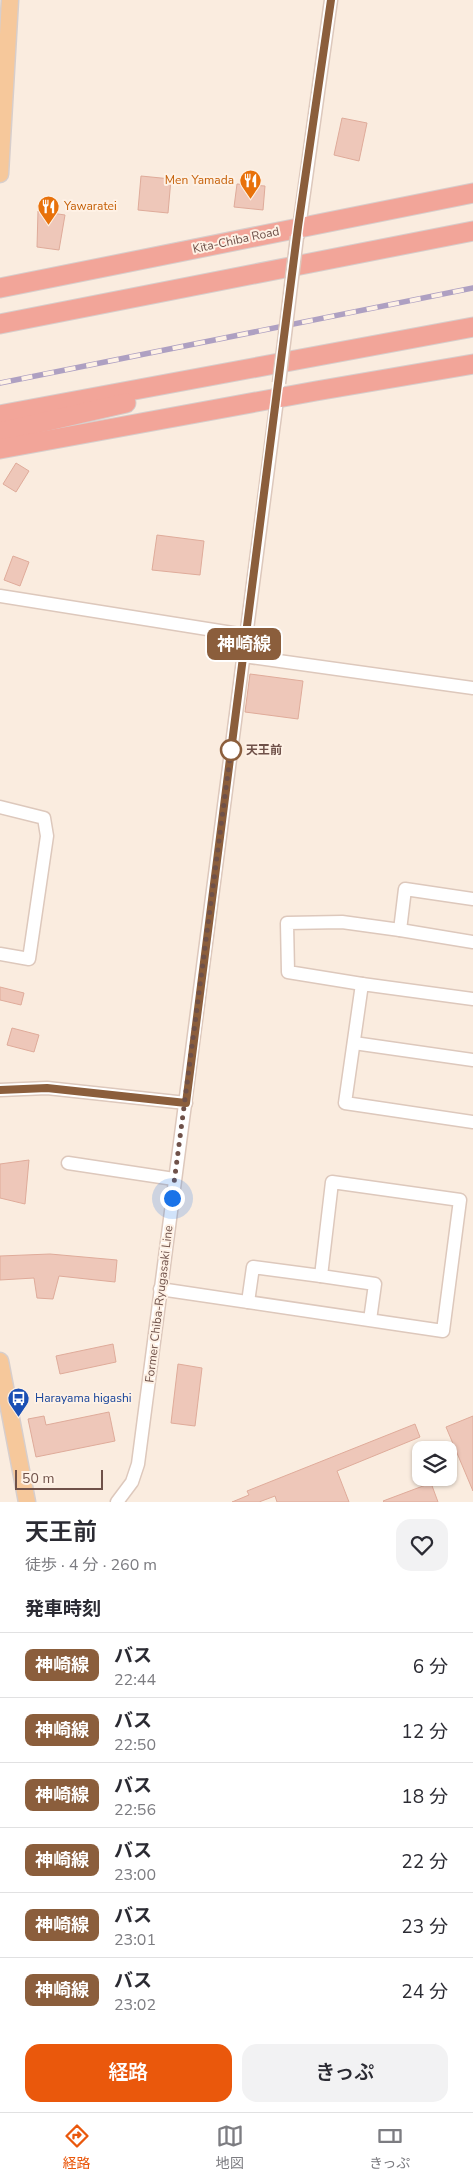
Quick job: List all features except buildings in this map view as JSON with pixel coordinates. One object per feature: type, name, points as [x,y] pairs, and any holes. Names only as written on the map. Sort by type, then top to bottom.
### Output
[{"type":"highway","name":"Kita-Chiba Road","points":[[0,288],[298,232],[473,192]]},
{"type":"highway","points":[[0,324],[473,231]]},
{"type":"highway","points":[[0,313],[164,288],[195,286]]},
{"type":"highway","points":[[0,415],[473,327]]},
{"type":"highway","points":[[0,449],[278,390],[473,364]]},
{"type":"highway","points":[[0,432],[182,390],[225,372]]},
{"type":"main road","points":[[0,174],[10,0]]},
{"type":"main road","points":[[0,1361],[3,1390],[27,1502]]},
{"type":"street","name":"Former Chiba-Ryugasaki Line","points":[[117,1502],[132,1482],[138,1464],[298,232],[331,0]]},
{"type":"street","points":[[0,596],[245,635]]},
{"type":"street","points":[[243,656],[473,688]]},
{"type":"street","points":[[0,807],[44,818],[47,836],[29,959],[0,954]]},
{"type":"street","points":[[400,930],[405,888],[473,899]]},
{"type":"street","points":[[473,942],[342,922],[287,923],[288,972],[473,999]]},
{"type":"street","points":[[362,984],[345,1104],[473,1122]]},
{"type":"street","points":[[354,1043],[473,1060]]},
{"type":"street","points":[[0,1090],[47,1088],[186,1103]]},
{"type":"street","points":[[68,1163],[174,1179]]},
{"type":"street","points":[[160,1289],[443,1331],[460,1200],[332,1182],[321,1276]]},
{"type":"street","points":[[248,1302],[253,1267],[321,1276],[375,1284],[370,1320]]},
{"type":"railway","points":[[0,383],[473,288]]},
{"type":"bus line","name":"神崎線","points":[[0,1090],[47,1088],[186,1103],[298,227],[331,0]]},
{"type":"place","name":"Men Yamada","points":[[250,199]]},
{"type":"place","name":"Yawaratei","points":[[48,225]]},
{"type":"place","name":"天王前","points":[[231,750]]},
{"type":"place","name":"Harayama higashi","points":[[19,1417]]},
{"type":"route","points":[[172,1198],[231,750]]}]
